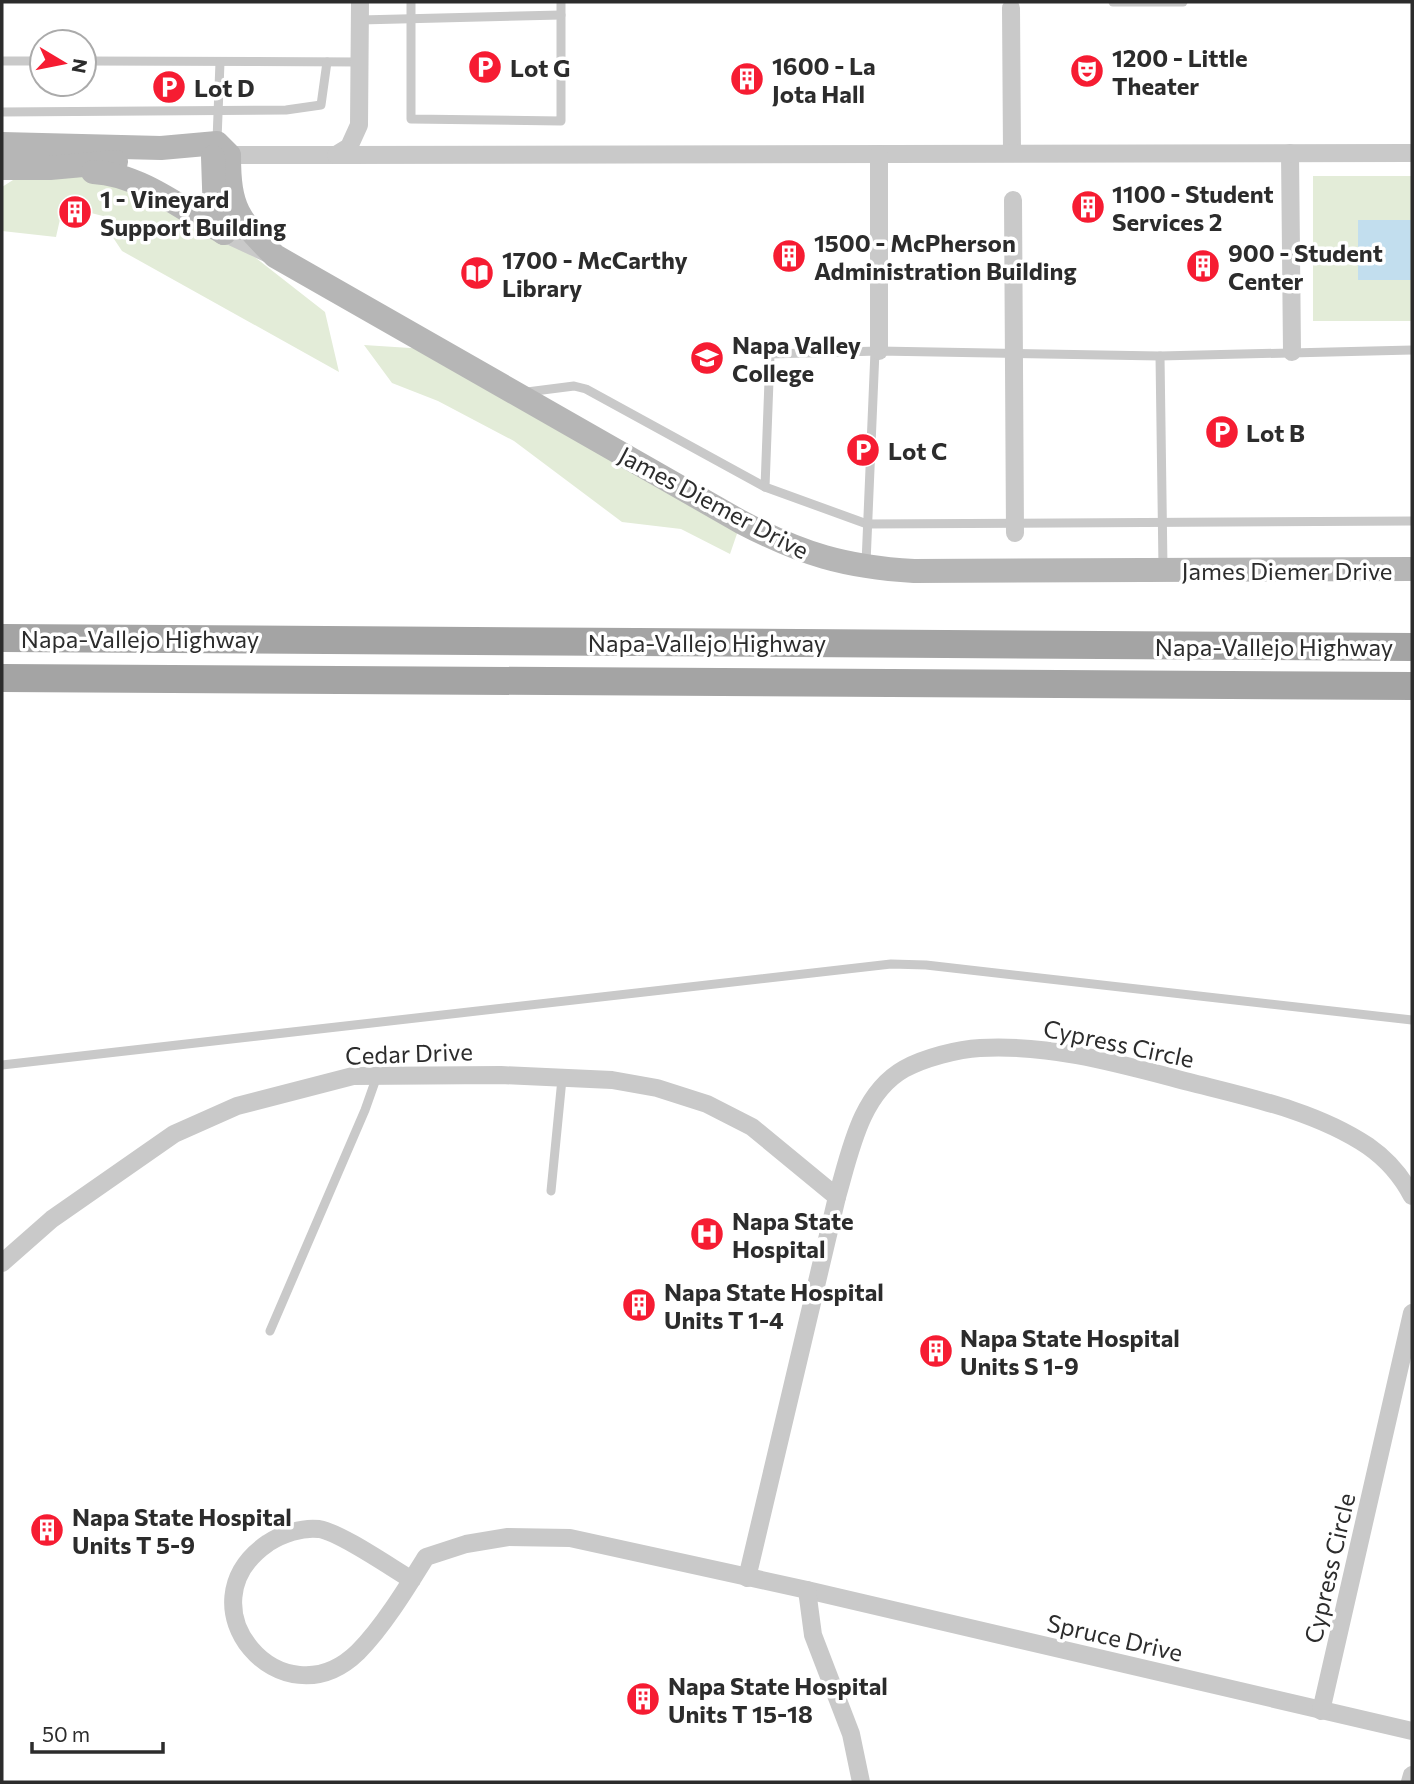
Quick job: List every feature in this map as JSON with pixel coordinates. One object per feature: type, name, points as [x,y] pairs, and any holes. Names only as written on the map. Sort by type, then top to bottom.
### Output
[{"type":"main road","points":[[2,632],[32,638]]},
{"type":"main road","name":"Napa-Vallejo Highway","points":[[2,638],[1412,647]]},
{"type":"main road","name":"Napa-Vallejo Highway","points":[[2,678],[1412,686]]},
{"type":"street","points":[[336,155],[349,147],[359,125],[360,2]]},
{"type":"street","points":[[1011,8],[1012,153]]},
{"type":"street","points":[[2,144],[336,155],[1412,153]]},
{"type":"street","points":[[50,168],[89,162],[219,153]]},
{"type":"street","points":[[219,153],[215,216],[225,233]]},
{"type":"street","name":"James Diemer Drive","points":[[219,153],[233,206],[247,228],[275,256]]},
{"type":"street","points":[[1290,153],[1292,352]]},
{"type":"street","points":[[877,351],[879,154]]},
{"type":"street","points":[[2,168],[50,168],[111,173],[133,180],[225,233]]},
{"type":"street","points":[[1013,200],[1014,528]]},
{"type":"street","name":"James Diemer Drive","points":[[225,233],[275,256],[774,540],[807,554],[866,567],[926,571],[1412,569]]},
{"type":"street","name":"Cypress Circle","points":[[747,1578],[836,1197],[853,1142],[870,1101],[903,1070],[978,1048],[1031,1049],[1088,1056],[1260,1100],[1323,1124],[1367,1145],[1398,1171],[1412,1196]]},
{"type":"street","name":"Cedar Drive","points":[[2,1263],[52,1219],[174,1134],[237,1106],[291,1090],[353,1076],[377,1074],[501,1075],[633,1083],[707,1104],[752,1127],[836,1197]]},
{"type":"street","name":"Cypress Circle","points":[[1321,1711],[1412,1313]]},
{"type":"street","name":"Spruce Drive","points":[[412,1580],[327,1532],[304,1529],[273,1540],[247,1563],[235,1586],[234,1618],[244,1641],[266,1663],[285,1672],[317,1673],[336,1667],[359,1651],[412,1580],[426,1557],[466,1544],[508,1537],[570,1538],[807,1590],[1412,1731]]},
{"type":"street","points":[[807,1590],[813,1635],[851,1734],[862,1782]]},
{"type":"street","points":[[1410,1782],[1412,1774]]},
{"type":"lane","points":[[411,2],[411,119],[561,121],[561,2]]},
{"type":"lane","points":[[1113,2],[1183,2]]},
{"type":"lane","points":[[360,20],[561,15]]},
{"type":"lane","points":[[2,61],[28,61]]},
{"type":"lane","points":[[98,61],[360,62]]},
{"type":"lane","points":[[219,153],[220,62]]},
{"type":"lane","points":[[2,112],[286,110],[321,105],[327,62]]},
{"type":"lane","points":[[765,487],[770,354],[877,351],[1160,356],[1412,350]]},
{"type":"lane","points":[[866,567],[877,351]]},
{"type":"lane","points":[[1160,356],[1163,571]]},
{"type":"lane","points":[[516,393],[574,386],[586,389],[765,487],[867,524],[1014,528],[1412,521]]},
{"type":"lane","points":[[2,1065],[891,964],[926,965],[1412,1020]]},
{"type":"lane","points":[[270,1331],[365,1110],[377,1074]]},
{"type":"lane","points":[[551,1191],[562,1079]]},
{"type":"green space","points":[[32,168],[82,172],[224,233],[325,312],[339,372],[122,251],[110,233],[115,219],[63,206],[56,237],[2,231],[2,187]]},
{"type":"green space","points":[[1313,176],[1412,176],[1412,321],[1313,321]]},
{"type":"green space","points":[[364,345],[441,350],[741,522],[730,554],[681,529],[622,522],[514,441],[438,401],[392,383]]},
{"type":"water","points":[[1358,220],[1412,220],[1412,280],[1358,280]]},
{"type":"place","name":"Lot G","points":[[485,67]]},
{"type":"place","name":"1200 - Little Theater","points":[[1087,71]]},
{"type":"place","name":"1600 - La Jota Hall","points":[[747,79]]},
{"type":"place","name":"Lot D","points":[[169,87]]},
{"type":"place","name":"1100 - Student Services 2","points":[[1088,207]]},
{"type":"place","name":"1 - Vineyard Support Building","points":[[75,212]]},
{"type":"place","name":"1500 - McPherson Administration Building","points":[[789,256]]},
{"type":"place","name":"900 - Student Center","points":[[1203,266]]},
{"type":"place","name":"1700 - McCarthy Library","points":[[477,273]]},
{"type":"place","name":"Napa Valley College","points":[[707,358]]},
{"type":"place","name":"Lot B","points":[[1222,432]]},
{"type":"place","name":"Lot C","points":[[863,450]]},
{"type":"place","name":"Napa State Hospital","points":[[707,1234]]},
{"type":"place","name":"Napa State Hospital Units T 1-4","points":[[639,1305]]},
{"type":"place","name":"Napa State Hospital Units S 1-9","points":[[936,1351]]},
{"type":"place","name":"Napa State Hospital Units T 5-9","points":[[47,1530]]},
{"type":"place","name":"Napa State Hospital Units T 15-18","points":[[643,1699]]}]
